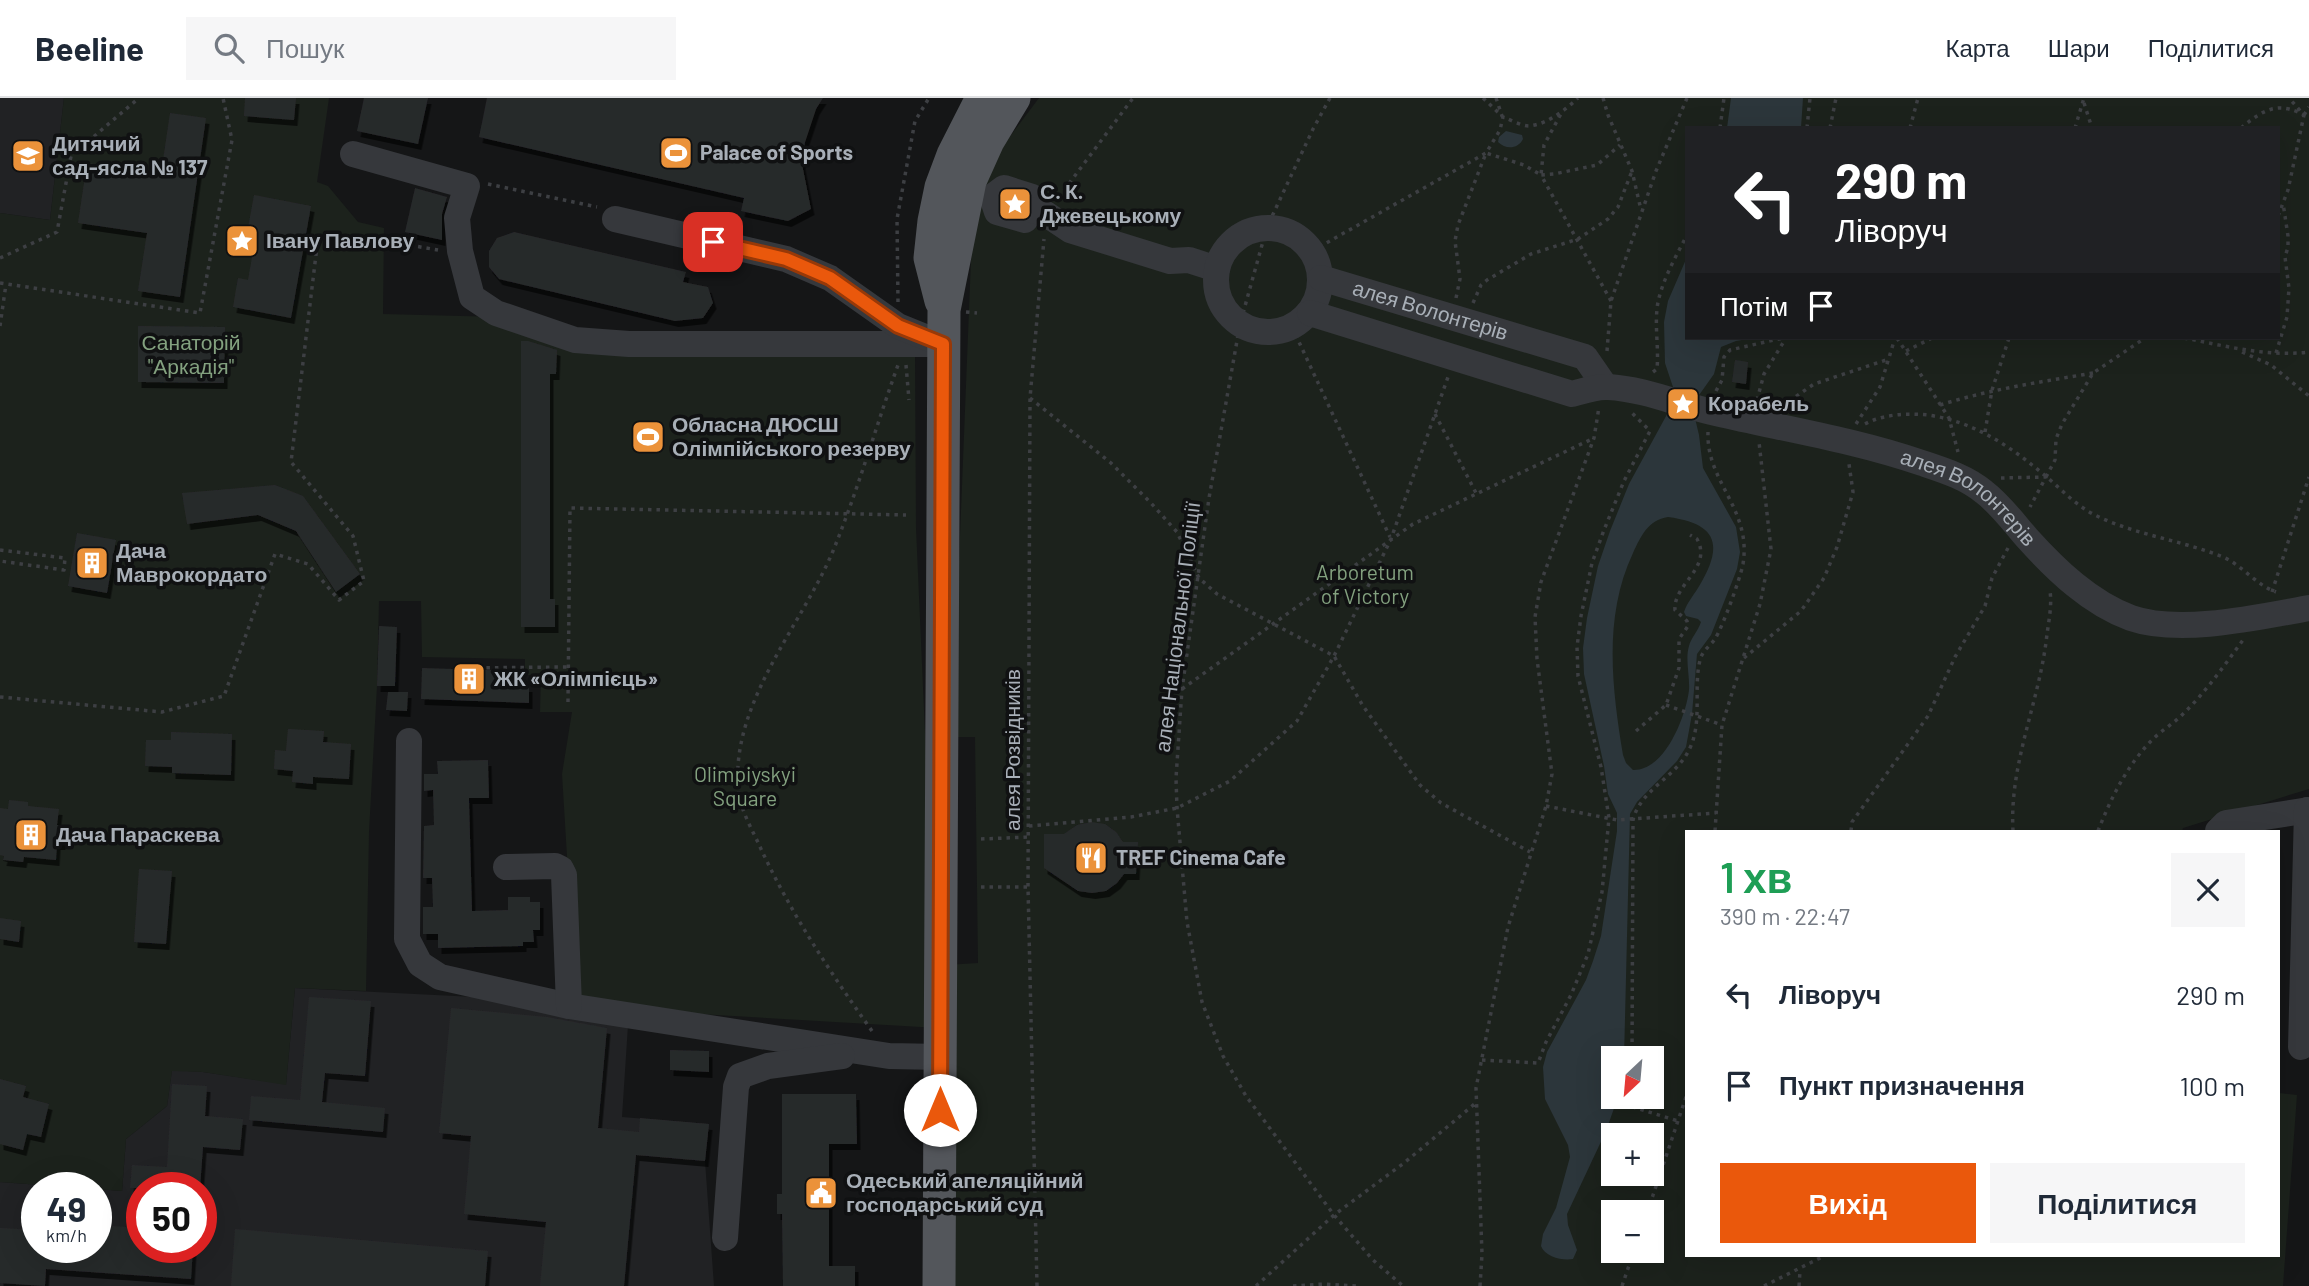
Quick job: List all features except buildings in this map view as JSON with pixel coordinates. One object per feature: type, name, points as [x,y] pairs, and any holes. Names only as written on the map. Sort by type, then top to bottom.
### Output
[{"type":"main road","points":[[944,310],[930,258],[934,221],[941,187],[953,155],[982,98]]},
{"type":"main road","points":[[939,1286],[944,310],[970,181],[988,141],[1014,98]]},
{"type":"street","points":[[353,154],[467,186],[457,218],[460,251],[472,297],[496,313],[575,340],[629,344],[943,344]]},
{"type":"street","points":[[986,196],[1004,188],[1032,197],[1039,212],[1070,230],[1170,261],[1189,260],[1217,268]]},
{"type":"street","points":[[615,219],[786,259],[830,278],[898,326],[943,344]]},
{"type":"street","points":[[1240,324],[1228,314],[1220,300],[1216,284],[1217,268],[1230,244],[1241,235],[1267,228],[1293,233],[1312,251],[1319,264],[1321,278]]},
{"type":"street","name":"алея Волонтерів","points":[[1240,324],[1257,331],[1275,332],[1301,320],[1316,302],[1321,278],[1585,357],[1605,386]]},
{"type":"street","name":"алея Волонтерів","points":[[1301,320],[1572,394],[1605,386],[1713,400],[1757,423],[1888,452],[1965,480],[1983,491],[2006,512],[2045,558],[2086,593],[2107,607],[2151,624],[2181,625],[2260,617],[2309,608]]},
{"type":"street","points":[[409,741],[407,939],[420,964],[440,977],[569,1006],[889,1056],[941,1057]]},
{"type":"street","points":[[2219,830],[2226,822],[2308,810],[2301,1048]]},
{"type":"street","points":[[506,867],[555,866],[561,869],[564,876],[569,1006]]},
{"type":"street","points":[[725,1238],[736,1087],[740,1076],[768,1066],[827,1060],[862,1052]]},
{"type":"path","points":[[0,258],[57,232],[71,156],[139,98]]},
{"type":"path","points":[[0,326],[3,284],[200,313],[232,141],[223,98]]},
{"type":"path","points":[[898,326],[897,219],[915,121],[929,98]]},
{"type":"path","points":[[1039,212],[1133,98]]},
{"type":"path","name":"алея Національної Поліції","points":[[1330,98],[1267,228],[1240,324],[1209,498],[1182,689],[1175,778],[1187,922],[1202,1002],[1223,1056],[1246,1096],[1334,1215],[1373,1260],[1403,1286]]},
{"type":"path","points":[[1483,98],[1503,117],[1527,126],[1562,112],[1578,98]]},
{"type":"path","points":[[1451,317],[1460,279],[1455,241],[1458,225],[1486,153],[1500,130],[1503,117],[1496,98]]},
{"type":"path","points":[[1603,98],[1632,172],[1641,212]]},
{"type":"path","points":[[1480,1286],[1482,1255],[1476,1088],[1508,927],[1546,806],[1552,774],[1537,659],[1535,617],[1541,582],[1594,438],[1605,386],[1611,301],[1656,171],[1687,98]]},
{"type":"path","points":[[1720,126],[1724,98]]},
{"type":"path","points":[[1807,126],[1810,98]]},
{"type":"path","points":[[1830,126],[1836,98]]},
{"type":"path","points":[[1911,126],[1918,98]]},
{"type":"path","points":[[2289,98],[2307,116]]},
{"type":"path","points":[[2076,126],[2083,99]]},
{"type":"path","points":[[2083,99],[2091,126]]},
{"type":"path","points":[[2244,126],[2273,107],[2307,116]]},
{"type":"path","points":[[2280,211],[2309,107]]},
{"type":"path","points":[[1541,175],[1544,145],[1562,112]]},
{"type":"path","points":[[1541,175],[1597,165],[1620,145]]},
{"type":"path","points":[[1312,251],[1486,153],[1524,165],[1541,175],[1611,301]]},
{"type":"path","points":[[467,186],[485,184],[608,209],[615,219]]},
{"type":"path","points":[[2280,340],[2287,317],[2289,288],[2285,257],[2288,236],[2283,203]]},
{"type":"path","name":"алея Розвідників","points":[[1037,1286],[1028,836],[1031,398],[1039,212]]},
{"type":"path","points":[[0,696],[162,712],[224,696],[275,554],[308,564],[339,600],[364,581],[353,536],[291,462],[318,238],[356,236],[452,252],[460,251]]},
{"type":"path","points":[[1633,390],[1657,369],[1658,302],[1663,285],[1685,239]]},
{"type":"path","points":[[1029,826],[1131,817],[1177,807],[1230,781],[1297,721],[1335,656],[1391,539],[1301,320]]},
{"type":"path","points":[[1632,1046],[1631,820],[1640,804],[1680,765],[1690,748],[1701,656],[1716,637],[1742,565],[1745,538],[1732,500],[1714,471],[1708,439],[1713,400],[1721,380],[1724,357],[1730,350],[1775,340]]},
{"type":"path","points":[[1715,830],[1722,725],[1760,604],[1771,549],[1757,423],[1757,397],[1765,374],[1783,340]]},
{"type":"path","points":[[1742,659],[1801,611],[1824,578],[1837,547],[1853,492],[1845,441],[1880,387],[1895,340]]},
{"type":"path","points":[[1898,340],[1949,418],[1965,480],[2046,477]]},
{"type":"path","points":[[1906,351],[1928,340]]},
{"type":"path","points":[[1985,432],[1992,390],[2008,340]]},
{"type":"path","points":[[1940,405],[1992,390],[2093,373],[2142,340]]},
{"type":"path","points":[[2193,340],[2237,350],[2309,352]]},
{"type":"path","points":[[2276,353],[2280,340]]},
{"type":"path","points":[[2237,350],[2271,365],[2309,396]]},
{"type":"path","points":[[889,1056],[814,948],[776,882],[740,797],[739,752],[751,711],[770,669],[832,552],[900,359],[908,366],[909,400]]},
{"type":"path","points":[[1757,423],[1814,384],[1889,359]]},
{"type":"path","points":[[1851,830],[1852,822],[1928,716],[1955,657],[1985,607],[1992,578],[2055,460],[2056,439],[2062,424],[2093,373]]},
{"type":"path","points":[[1482,1060],[1538,1063],[1546,1042],[1572,995],[1588,954],[1602,892],[1609,818],[1601,767],[1578,676],[1577,647],[1592,563],[1624,481],[1650,431],[1605,386]]},
{"type":"path","points":[[1031,398],[1111,463],[1150,502],[1177,532],[1199,578],[1217,594],[1335,656],[1363,706],[1420,785],[1441,803],[1530,853]]},
{"type":"path","points":[[1435,414],[1476,493]]},
{"type":"path","points":[[1845,441],[1864,424],[1879,416],[1914,414],[1949,418],[1985,432],[2016,452],[2093,514],[2226,558],[2273,591]]},
{"type":"path","points":[[1182,689],[1423,518],[1594,438]]},
{"type":"path","points":[[2098,830],[2112,797],[2132,765],[2153,739],[2181,717],[2217,677],[2260,617],[2273,591],[2309,477]]},
{"type":"path","points":[[568,702],[566,667],[570,508],[906,514]]},
{"type":"path","points":[[1636,732],[1666,705],[1679,668],[1679,639],[1688,626],[1687,621],[1675,611],[1674,603],[1694,573],[1701,553],[1697,538],[1690,535]]},
{"type":"path","points":[[0,550],[65,558],[64,570],[0,561]]},
{"type":"path","points":[[2013,830],[2012,814],[2021,746],[2044,660],[2051,598],[2045,558]]},
{"type":"path","points":[[455,678],[461,679],[461,668],[566,667]]},
{"type":"path","points":[[1666,705],[1722,725]]},
{"type":"path","points":[[1546,806],[1617,820],[1716,813]]},
{"type":"path","points":[[981,839],[1028,836]]},
{"type":"path","points":[[981,887],[1028,887]]},
{"type":"path","points":[[1651,1200],[1685,1100]]},
{"type":"path","points":[[1256,1286],[1334,1215],[1404,1163],[1477,1102]]},
{"type":"path","points":[[1642,1110],[1678,1121]]},
{"type":"path","points":[[1765,1286],[1823,1257]]},
{"type":"path","points":[[1622,1286],[1630,1263]]},
{"type":"path","points":[[1799,1286],[1800,1270]]},
{"type":"path","points":[[1293,1286],[1358,1286]]},
{"type":"shaded area","name":"Дитячий сад-ясла № 137","points":[[0,98],[64,98],[50,220],[0,213]]},
{"type":"shaded area","points":[[1731,98],[1803,98],[1801,126],[1727,126]]},
{"type":"shaded area","points":[[1506,131],[1522,135],[1523,139],[1515,146],[1505,146],[1498,142],[1499,137]]},
{"type":"shaded area","points":[[1685,262],[1685,340],[1742,340],[1721,347],[1714,374],[1697,398],[1694,414],[1703,468],[1736,527],[1740,552],[1737,569],[1711,635],[1697,654],[1686,747],[1677,761],[1637,802],[1630,814],[1624,1046],[1601,1046],[1601,1110],[1613,1110],[1609,1123],[1601,1123],[1601,1142],[1567,1214],[1577,1250],[1573,1259],[1564,1259],[1550,1255],[1541,1246],[1543,1234],[1556,1208],[1570,1157],[1568,1145],[1545,1099],[1543,1067],[1547,1052],[1586,980],[1601,936],[1617,831],[1617,813],[1608,794],[1584,674],[1583,648],[1598,566],[1610,531],[1629,484],[1671,407],[1674,390],[1665,363],[1664,322],[1668,301]],"holes":[[[1668,517],[1685,520],[1707,532],[1712,540],[1711,561],[1684,612],[1686,616],[1701,622],[1688,651],[1689,690],[1683,714],[1664,752],[1655,762],[1633,770],[1623,755],[1613,679],[1614,627],[1624,577],[1639,541],[1655,522]]]},
{"type":"shaded area","points":[[295,988],[556,1001],[629,1010],[622,1117],[709,1124],[705,1161],[714,1286],[0,1286],[0,1182],[21,1184],[21,1263],[112,1263],[112,1190],[122,1191],[126,1139],[167,1106],[172,1070],[286,1084]]},
{"type":"green space","points":[[64,98],[329,98],[317,182],[328,186],[358,222],[384,228],[383,314],[540,318],[550,338],[915,356],[916,528],[938,1028],[629,1010],[576,1004],[562,774],[572,712],[540,712],[541,675],[525,675],[525,659],[422,657],[421,601],[379,601],[369,832],[366,991],[295,988],[286,1085],[203,1072],[172,1071],[167,1106],[126,1139],[122,1191],[112,1190],[112,1172],[21,1172],[21,1184],[0,1182],[0,213],[50,220]]},
{"type":"green space","name":"Arboretum of Victory","points":[[1039,98],[2309,98],[2309,789],[2182,830],[1685,830],[1685,1257],[2280,1257],[2280,1093],[2297,1095],[2283,1286],[943,1286],[946,965],[978,963],[975,737],[952,737],[974,184]]},
{"type":"place","name":"Palace of Sports","points":[[676,153]]},
{"type":"place","name":"Дитячий сад-ясла № 137","points":[[28,156]]},
{"type":"place","name":"С. К. Джевецькому","points":[[1015,204]]},
{"type":"place","name":"Івану Павлову","points":[[242,241]]},
{"type":"place","name":"Корабель","points":[[1683,404]]},
{"type":"place","name":"Обласна ДЮСШ Олімпійського резерву","points":[[648,437]]},
{"type":"place","name":"Дача Маврокордато","points":[[92,563]]},
{"type":"place","name":"ЖК «Олімпієць»","points":[[469,679]]},
{"type":"place","name":"Дача Параскева","points":[[31,835]]},
{"type":"place","name":"TREF Cinema Cafe","points":[[1091,858]]},
{"type":"place","name":"Одеський апеляційний господарський суд","points":[[821,1193]]},
{"type":"route","points":[[713,242],[786,259],[830,278],[898,326],[943,344],[940,1110]]},
{"type":"park label","name":"Санаторій \"Аркадія\"","points":[[191,355]]},
{"type":"park label","name":"Olimpiyskyi Square","points":[[745,787]]}]
